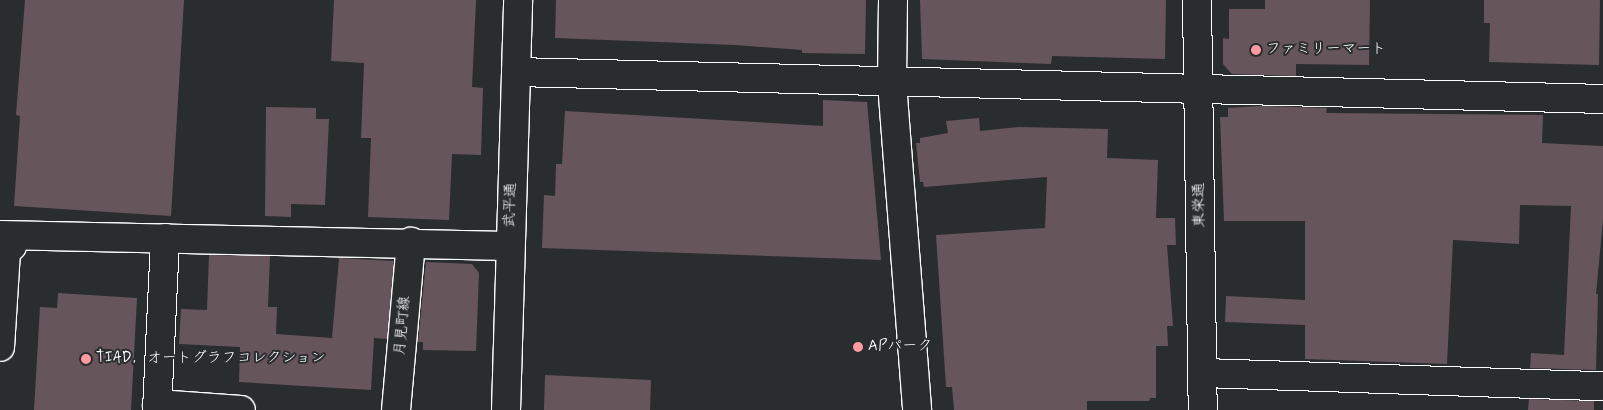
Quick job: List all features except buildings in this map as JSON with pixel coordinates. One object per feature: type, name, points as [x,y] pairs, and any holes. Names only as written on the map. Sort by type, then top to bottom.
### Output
[{"type":"street","name":"武平通","points":[[506,410],[518,0]]},
{"type":"street","points":[[893,0],[892,83],[917,410]]},
{"type":"street","name":"東栄通","points":[[1198,0],[1203,410]]},
{"type":"street","points":[[516,72],[892,83],[1603,99]]},
{"type":"street","points":[[0,236],[411,242],[510,246]]},
{"type":"street","points":[[165,238],[157,407],[242,410]]},
{"type":"street","name":"月見町線","points":[[396,410],[411,242]]},
{"type":"street","points":[[0,245],[12,246],[6,252],[0,347]]},
{"type":"street","points":[[1203,373],[1603,386]]},
{"type":"place","name":"ファミリーマート","points":[[1256,50]]},
{"type":"place","name":"APパーク","points":[[858,347]]},
{"type":"place","name":"TIAD，オートグラフコレクション","points":[[86,359]]}]
